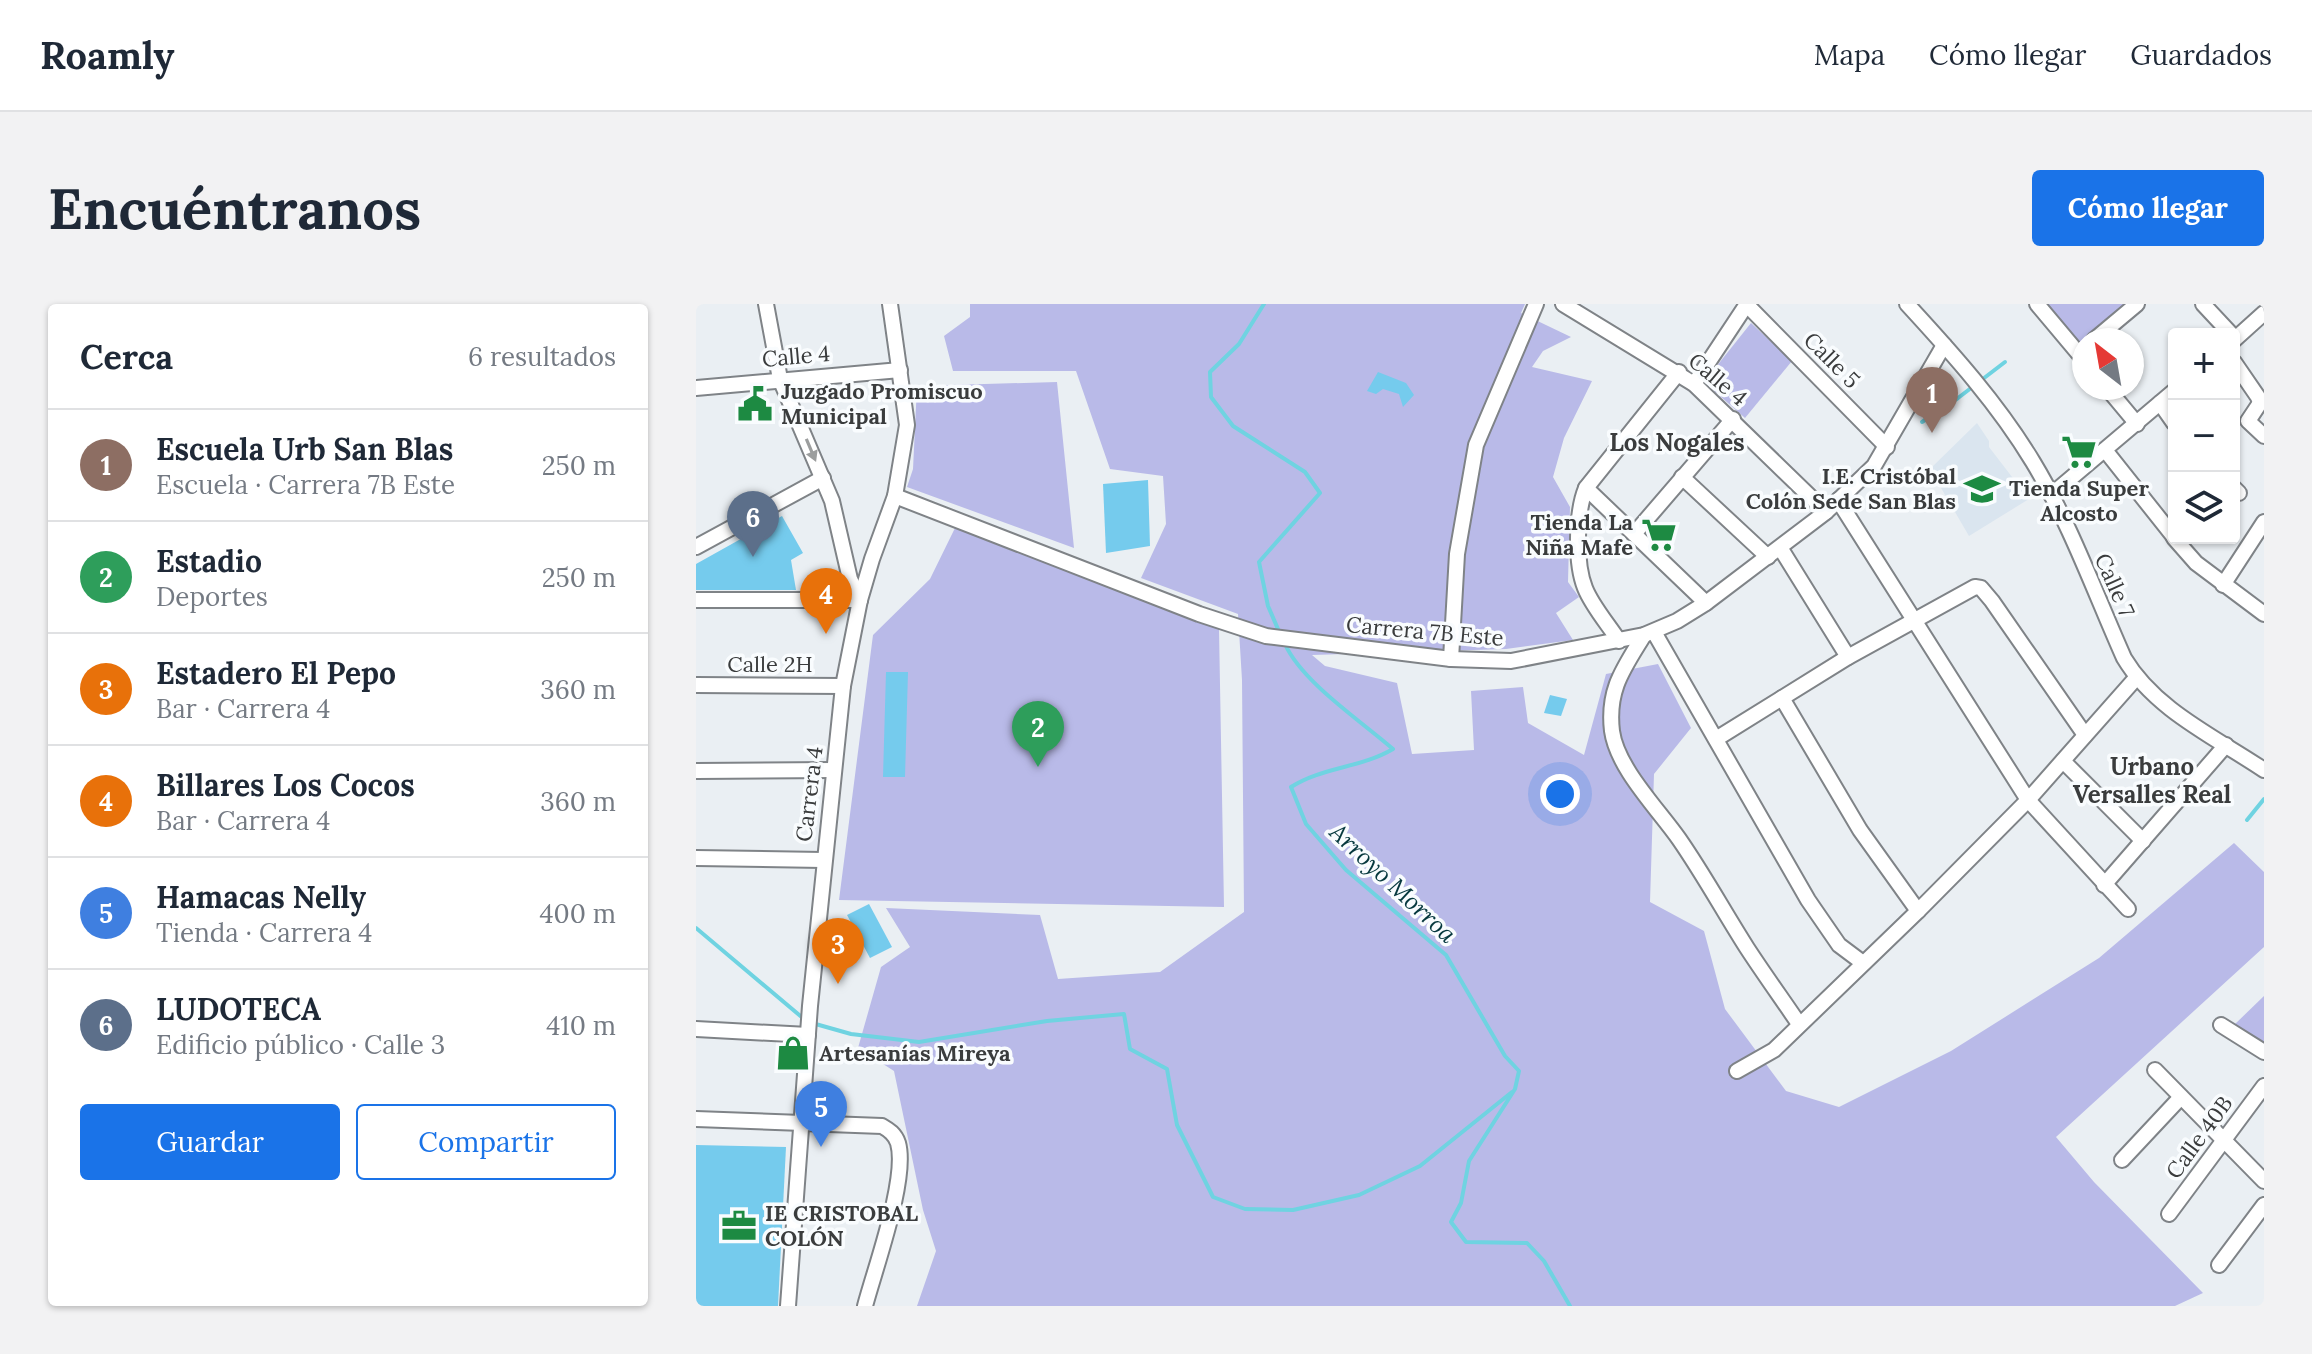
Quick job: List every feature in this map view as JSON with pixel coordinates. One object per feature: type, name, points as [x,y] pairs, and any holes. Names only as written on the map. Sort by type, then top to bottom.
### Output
[{"type":"street","points":[[696,600],[860,600],[850,579],[832,501],[780,379],[766,304]]},
{"type":"street","name":"Carrera 4","points":[[788,1306],[810,1006],[843,686],[860,600],[895,496],[907,425],[890,304]]},
{"type":"street","points":[[1451,659],[1457,554],[1476,445],[1536,304]]},
{"type":"street","name":"Calle 4","points":[[1563,304],[1679,372],[1733,419],[1826,512]]},
{"type":"street","points":[[1694,384],[1746,304]]},
{"type":"street","name":"Calle 5","points":[[1746,304],[1887,447]]},
{"type":"street","name":"Calle 7","points":[[1907,304],[1977,383],[2027,453],[2051,495],[2124,658],[2136,678],[2154,696],[2264,770]]},
{"type":"street","points":[[2037,304],[2072,343]]},
{"type":"street","points":[[2108,328],[2137,304]]},
{"type":"street","points":[[2203,304],[2226,328]]},
{"type":"street","points":[[2240,332],[2264,313]]},
{"type":"street","name":"Carrera 7B Este","points":[[895,496],[1199,614],[1266,636],[1451,659],[1511,661],[1649,634],[1706,603],[1826,512],[1874,466],[1944,345]]},
{"type":"street","name":"Calle 4","points":[[696,388],[900,370]]},
{"type":"street","points":[[2240,371],[2260,403],[2248,421],[2264,436]]},
{"type":"street","points":[[1619,641],[1586,591],[1581,576],[1579,508],[1586,488],[1679,372]]},
{"type":"street","points":[[2051,495],[2168,396]]},
{"type":"street","points":[[2117,400],[2137,424]]},
{"type":"street","points":[[2160,403],[2168,414]]},
{"type":"street","points":[[1634,534],[1733,419]]},
{"type":"street","points":[[2105,450],[2168,530]]},
{"type":"street","points":[[1682,477],[1774,553],[1848,657]]},
{"type":"street","points":[[696,547],[823,478]]},
{"type":"street","points":[[1586,488],[1706,603]]},
{"type":"street","points":[[1838,500],[2028,800],[2128,909]]},
{"type":"street","points":[[2223,585],[2264,522]]},
{"type":"street","points":[[2179,544],[2196,563],[2264,614]]},
{"type":"street","points":[[1716,739],[1848,657],[1968,589],[1981,588],[2085,735]]},
{"type":"street","points":[[1799,1024],[1749,951],[1681,841],[1624,763],[1616,747],[1612,710],[1617,678],[1649,634],[1716,739],[1826,928],[1839,945],[1863,963]]},
{"type":"street","points":[[1737,1071],[1774,1050],[1918,911],[2028,800],[2136,678]]},
{"type":"street","name":"Calle 2H","points":[[696,685],[843,686]]},
{"type":"street","points":[[1782,698],[1860,830],[1918,911]]},
{"type":"street","points":[[2104,885],[2226,745]]},
{"type":"street","points":[[2063,761],[2143,841]]},
{"type":"street","points":[[696,771],[834,770]]},
{"type":"street","points":[[696,858],[823,860]]},
{"type":"street","points":[[2221,1025],[2264,1052]]},
{"type":"street","points":[[696,1029],[808,1030]]},
{"type":"street","points":[[2155,1070],[2264,1181]]},
{"type":"street","name":"Calle 40B","points":[[2169,1214],[2264,1086]]},
{"type":"street","points":[[2122,1160],[2181,1097]]},
{"type":"street","points":[[696,1119],[882,1126],[892,1131],[898,1143],[900,1175],[865,1306]]},
{"type":"street","points":[[2219,1265],[2264,1205]]},
{"type":"shaded area","points":[[970,304],[1525,304],[1521,313],[1571,337],[1543,351],[1532,367],[1592,381],[1564,438],[1553,477],[1570,507],[1568,582],[1579,597],[1556,613],[1573,640],[1506,649],[1312,655],[1325,666],[1397,683],[1412,754],[1474,750],[1471,691],[1523,687],[1528,723],[1584,755],[1606,674],[1658,664],[1691,728],[1654,774],[1650,902],[1704,931],[1725,1009],[1786,1091],[1839,1107],[1951,1051],[2099,958],[2234,843],[2264,872],[2264,947],[2056,1137],[2094,1182],[2203,1293],[2175,1306],[917,1306],[936,1251],[923,1210],[894,1071],[858,1048],[881,967],[910,947],[886,908],[1040,915],[1058,979],[1160,972],[1244,912],[1242,680],[1238,614],[1141,578],[1166,524],[1163,476],[1110,469],[1076,371],[953,371],[944,336],[970,317]]},
{"type":"shaded area","points":[[2041,304],[2132,304],[2103,328],[2072,328],[2072,342]]},
{"type":"shaded area","points":[[1751,323],[1792,361],[1745,418],[1704,382]]},
{"type":"shaded area","points":[[1057,382],[1074,548],[907,487],[913,469],[917,386]]},
{"type":"shaded area","name":"I.E. Cristóbal Colón Sede San Blas","points":[[1977,423],[1989,441],[1989,447],[2029,499],[1969,536],[1930,469]]},
{"type":"shaded area","points":[[955,528],[1219,629],[1224,907],[839,900],[873,635],[930,579]]},
{"type":"shaded area","points":[[2264,996],[2264,1048],[2233,1026]]},
{"type":"building","points":[[1378,372],[1406,383],[1414,395],[1403,407],[1399,394],[1383,389],[1376,394],[1367,391]]},
{"type":"building","points":[[1148,480],[1150,546],[1106,553],[1103,484]]},
{"type":"building","points":[[782,516],[803,553],[791,560],[796,590],[696,590],[696,564]]},
{"type":"building","points":[[886,672],[908,672],[905,777],[883,777]]},
{"type":"building","points":[[1550,695],[1567,699],[1561,716],[1544,713]]},
{"type":"building","points":[[869,904],[892,947],[870,958],[847,915]]},
{"type":"building","name":"IE CRISTOBAL COLÓN","points":[[696,1145],[786,1147],[778,1306],[696,1306]]},
{"type":"waterway","name":"Arroyo Morroa","points":[[1264,304],[1239,344],[1210,372],[1211,397],[1233,426],[1305,472],[1320,493],[1259,562],[1268,606],[1281,636]]},
{"type":"waterway","points":[[1922,422],[2005,362]]},
{"type":"waterway","name":"Arroyo Morroa","points":[[1285,644],[1318,687],[1393,749],[1368,760],[1316,775],[1291,787],[1306,824],[1346,870],[1446,955],[1505,1056],[1519,1071],[1515,1089],[1469,1161],[1461,1203],[1451,1222],[1466,1242],[1527,1243],[1544,1261],[1570,1306]]},
{"type":"waterway","points":[[2247,820],[2264,799]]},
{"type":"waterway","points":[[696,928],[804,1019]]},
{"type":"waterway","points":[[812,1023],[851,1034],[919,1042],[1047,1021],[1124,1014],[1130,1049],[1167,1069],[1177,1125],[1213,1197],[1245,1209],[1293,1210],[1359,1195],[1420,1166],[1512,1092]]},
{"type":"place","name":"Juzgado Promiscuo Municipal","points":[[755,404]]},
{"type":"place","name":"Escuela Urb San Blas","points":[[1932,433]]},
{"type":"place","name":"Tienda Super Alcosto","points":[[2079,452]]},
{"type":"place","name":"I.E. Cristóbal Colón Sede San Blas","points":[[1982,489]]},
{"type":"place","name":"Tienda La Niña Mafe","points":[[1659,535]]},
{"type":"place","name":"LUDOTECA","points":[[753,557]]},
{"type":"place","name":"Billares Los Cocos","points":[[826,634]]},
{"type":"place","name":"Estadio","points":[[1038,767]]},
{"type":"place","name":"Estadero El Pepo","points":[[838,984]]},
{"type":"place","name":"Artesanías Mireya","points":[[793,1053]]},
{"type":"place","name":"Hamacas Nelly","points":[[821,1147]]},
{"type":"place","name":"IE CRISTOBAL COLÓN","points":[[739,1226]]},
{"type":"district","name":"Los Nogales","points":[[1677,442]]},
{"type":"district","name":"Urbano Versalles Real","points":[[2152,780]]}]
